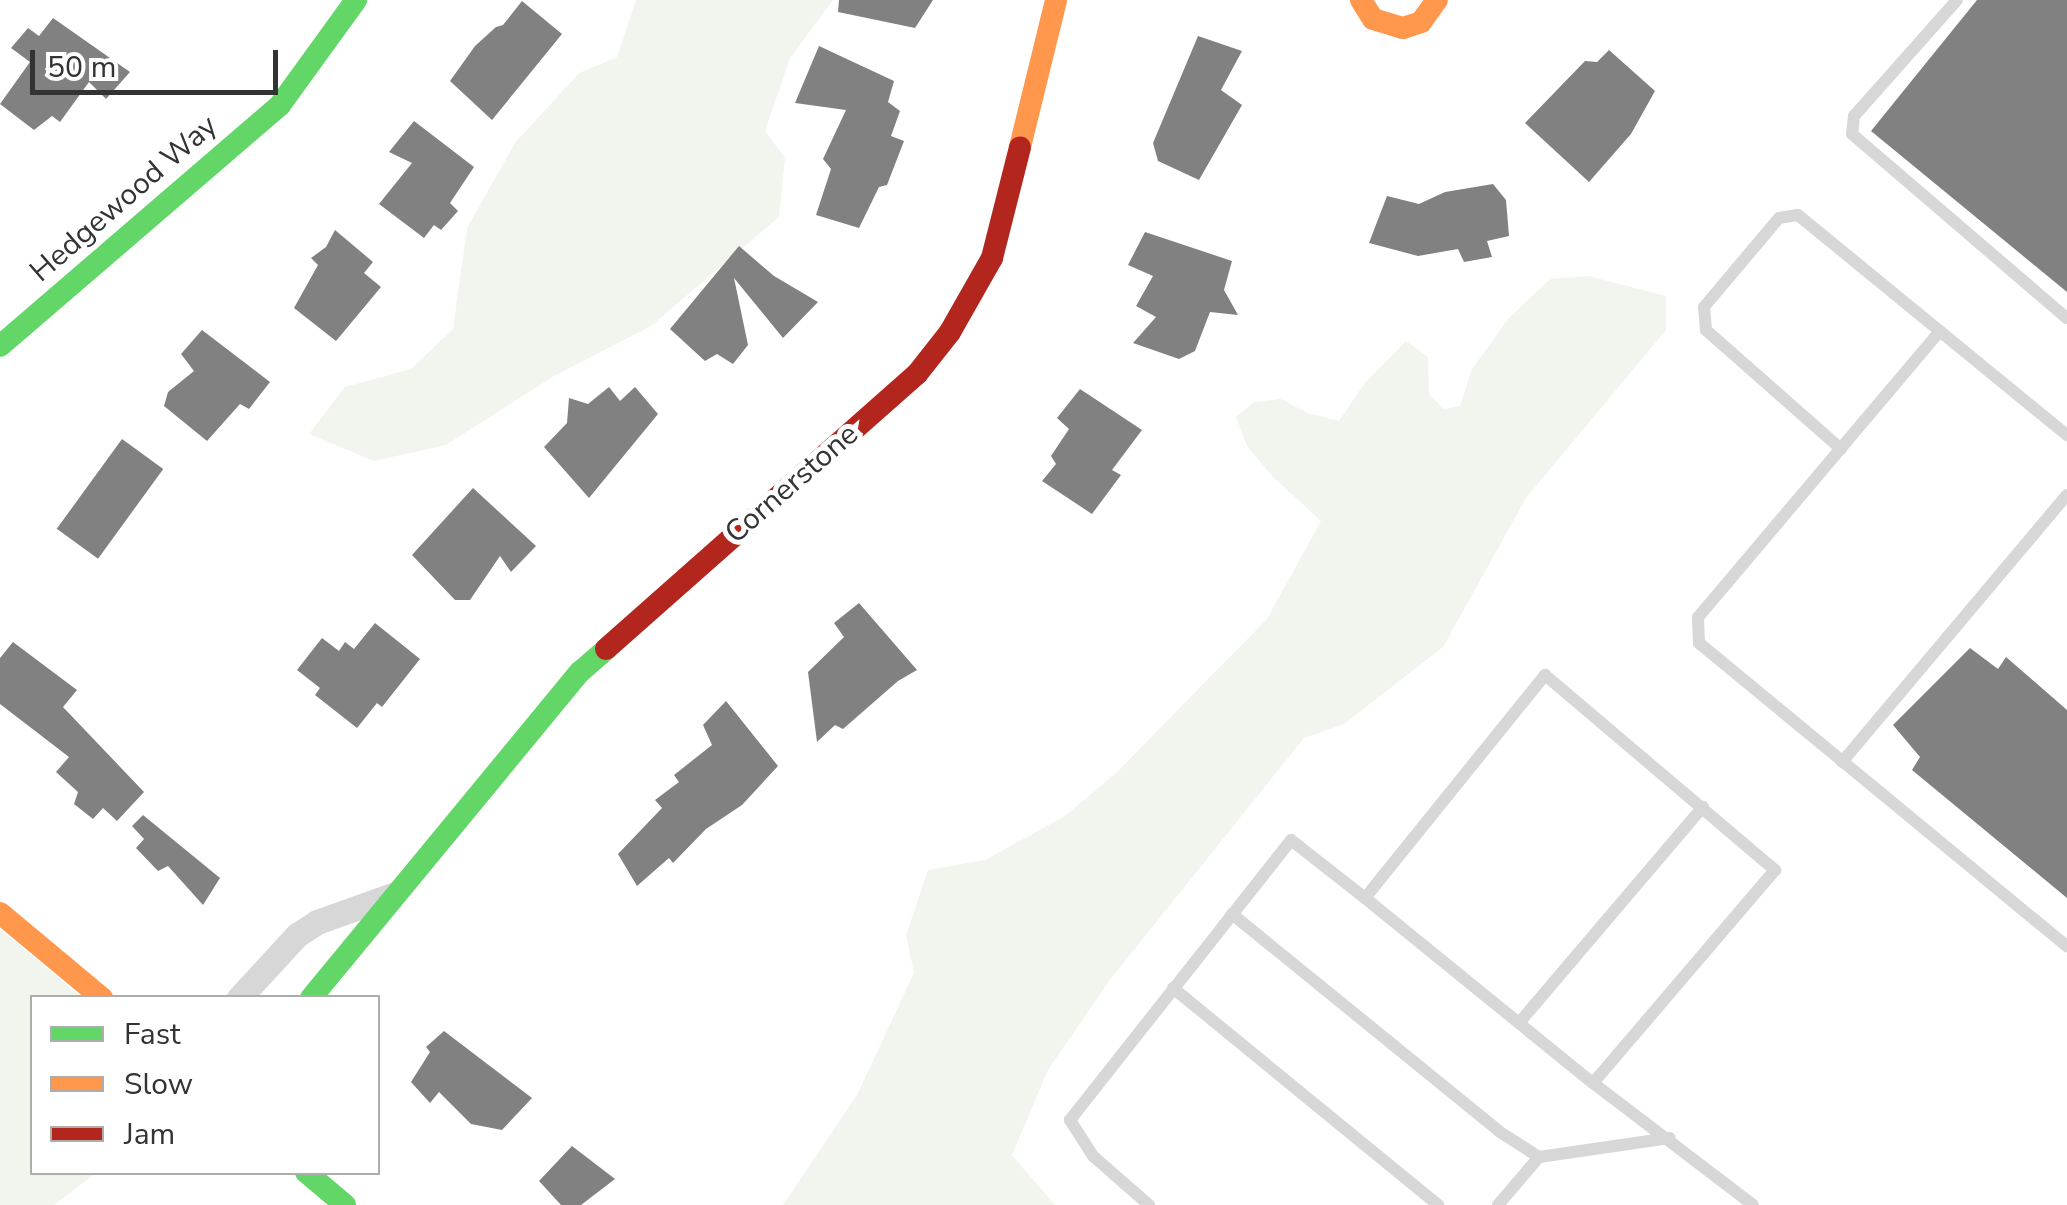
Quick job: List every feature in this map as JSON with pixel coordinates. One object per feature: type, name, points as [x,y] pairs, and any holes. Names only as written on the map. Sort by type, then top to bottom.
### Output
[{"type":"street","name":"Hedgewood Way","points":[[0,346],[280,105],[356,0]]},
{"type":"street","name":"Cornerstone","points":[[312,995],[580,672],[917,374],[950,332],[992,258],[1056,0]]},
{"type":"street","points":[[1360,0],[1373,19],[1403,28],[1421,22],[1437,0]]},
{"type":"street","points":[[242,995],[297,935],[318,922],[396,894]]},
{"type":"street","points":[[0,913],[98,995]]},
{"type":"street","points":[[310,1175],[345,1205]]},
{"type":"lane","points":[[1957,0],[1854,116],[1852,134],[2067,318]]},
{"type":"lane","points":[[1841,449],[1706,330],[1704,307],[1779,218],[1798,215],[2067,434]]},
{"type":"lane","points":[[1940,331],[1698,618],[1699,643],[2067,946]]},
{"type":"lane","points":[[1842,762],[2067,495]]},
{"type":"lane","points":[[1365,898],[1544,676],[1775,870],[1593,1083]]},
{"type":"lane","points":[[1519,1023],[1703,807]]},
{"type":"lane","points":[[1149,1205],[1094,1156],[1070,1120],[1291,840],[1593,1083],[1753,1205]]},
{"type":"lane","points":[[1232,914],[1500,1132],[1538,1157],[1670,1138]]},
{"type":"lane","points":[[1174,988],[1438,1205]]},
{"type":"lane","points":[[1498,1205],[1538,1157]]},
{"type":"shaded area","points":[[636,0],[833,0],[790,58],[765,131],[785,158],[779,217],[651,326],[554,376],[446,445],[374,461],[309,434],[345,387],[411,369],[453,329],[467,228],[515,143],[579,73],[617,57]]},
{"type":"shaded area","points":[[1588,276],[1666,296],[1666,330],[1526,498],[1443,647],[1344,724],[1304,738],[1109,981],[1048,1070],[1012,1155],[1055,1205],[783,1205],[857,1095],[914,973],[906,935],[928,870],[985,860],[1065,816],[1117,772],[1267,619],[1321,521],[1272,476],[1247,446],[1236,417],[1254,402],[1281,399],[1308,413],[1339,421],[1364,384],[1406,341],[1428,357],[1429,394],[1444,409],[1460,406],[1472,369],[1509,318],[1550,279]]},
{"type":"shaded area","points":[[0,929],[79,995],[30,995],[30,1175],[93,1175],[54,1205],[0,1205]]},
{"type":"building","points":[[839,0],[933,0],[915,28],[838,12]]},
{"type":"building","points":[[1977,0],[2067,0],[2067,292],[1871,131]]},
{"type":"building","points":[[522,1],[562,34],[492,120],[450,81],[475,46],[503,25]]},
{"type":"building","points":[[53,18],[130,72],[106,99],[89,82],[60,122],[52,116],[34,130],[0,104],[30,62],[11,48],[28,28],[39,36]]},
{"type":"building","points":[[1198,36],[1242,51],[1221,90],[1242,105],[1199,180],[1158,161],[1153,143]]},
{"type":"building","points":[[819,46],[894,81],[888,102],[900,111],[891,136],[904,141],[887,185],[879,187],[859,228],[816,215],[831,169],[823,159],[846,110],[795,103]]},
{"type":"building","points":[[1609,50],[1655,91],[1631,134],[1589,182],[1525,123],[1585,61],[1597,62]]},
{"type":"building","points":[[414,121],[474,167],[450,203],[458,211],[441,230],[434,225],[424,238],[379,204],[412,163],[389,152]]},
{"type":"building","points":[[1493,184],[1506,200],[1509,236],[1487,241],[1492,257],[1464,262],[1458,249],[1418,256],[1369,243],[1387,196],[1419,204],[1445,192]]},
{"type":"building","points":[[335,230],[373,262],[364,273],[381,287],[336,341],[294,308],[318,265],[311,258],[326,247]]},
{"type":"building","points":[[1145,232],[1232,261],[1224,290],[1238,315],[1210,312],[1195,351],[1179,359],[1133,343],[1156,317],[1136,306],[1153,276],[1128,265]]},
{"type":"building","points":[[739,246],[774,276],[818,302],[783,338],[734,278],[748,345],[733,364],[717,354],[705,361],[670,329]]},
{"type":"building","points":[[202,330],[270,382],[249,409],[240,404],[207,441],[164,406],[168,392],[194,371],[181,354]]},
{"type":"building","points":[[609,387],[620,401],[635,387],[658,414],[589,498],[544,447],[567,423],[569,398],[588,404]]},
{"type":"building","points":[[1080,389],[1142,430],[1112,470],[1121,475],[1092,514],[1042,481],[1056,464],[1051,456],[1069,429],[1057,418]]},
{"type":"building","points":[[122,439],[163,469],[98,559],[57,529]]},
{"type":"building","points":[[473,488],[536,546],[511,572],[500,556],[470,600],[455,600],[412,555]]},
{"type":"building","points":[[859,603],[917,670],[898,681],[843,729],[835,725],[817,742],[808,672],[844,637],[834,623]]},
{"type":"building","points":[[375,623],[420,659],[382,707],[377,703],[357,728],[315,695],[320,688],[297,670],[322,638],[339,651],[345,642],[354,649]]},
{"type":"building","points":[[13,642],[77,690],[63,707],[144,792],[117,821],[103,808],[93,819],[74,804],[78,792],[56,772],[69,757],[0,704],[0,658]]},
{"type":"building","points":[[1970,648],[1998,669],[2006,657],[2067,710],[2067,898],[1912,770],[1920,757],[1893,725]]},
{"type":"building","points":[[726,701],[778,766],[742,805],[706,829],[673,863],[669,858],[637,886],[618,854],[662,808],[655,800],[679,782],[674,775],[712,745],[703,725]]},
{"type":"building","points":[[143,815],[220,878],[203,905],[168,866],[158,871],[136,848],[144,839],[132,826]]},
{"type":"building","points":[[444,1031],[532,1098],[502,1130],[471,1124],[439,1092],[430,1103],[411,1082],[430,1052],[426,1047]]},
{"type":"building","points":[[572,1146],[615,1179],[581,1205],[561,1205],[539,1181]]},
{"type":"traffic: fast","points":[[0,346],[280,105],[356,0]]},
{"type":"traffic: fast","points":[[313,995],[580,672],[606,649]]},
{"type":"traffic: fast","points":[[310,1175],[345,1205]]},
{"type":"traffic: slow","points":[[1020,147],[1056,0]]},
{"type":"traffic: slow","points":[[1361,0],[1373,19],[1403,28],[1421,22],[1437,0]]},
{"type":"traffic: slow","points":[[0,913],[98,995]]},
{"type":"traffic: jam","points":[[606,649],[917,374],[950,332],[992,258],[1020,147]]}]
